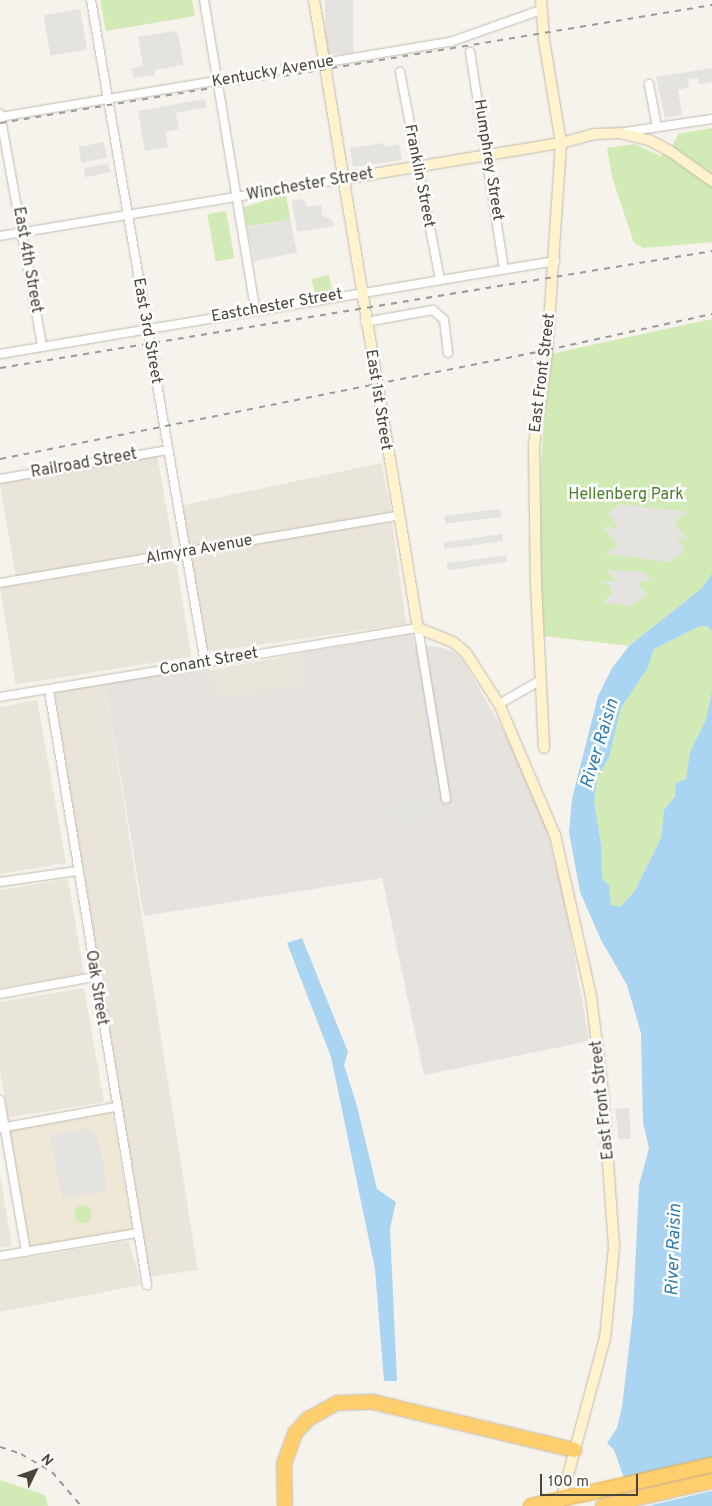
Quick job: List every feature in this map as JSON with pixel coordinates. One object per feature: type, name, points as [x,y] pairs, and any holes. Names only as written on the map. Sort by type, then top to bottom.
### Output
[{"type":"highway","points":[[284,1506],[284,1464],[295,1432],[322,1409],[353,1400],[373,1402],[574,1450]]},
{"type":"highway","points":[[530,1506],[712,1465]]},
{"type":"highway","points":[[284,1480],[296,1506]]},
{"type":"highway","points":[[603,1506],[712,1481]]},
{"type":"street","name":"East 3rd Street","points":[[91,0],[184,552],[205,663]]},
{"type":"street","points":[[204,0],[216,82],[255,308]]},
{"type":"street","name":"East 1st Street","points":[[314,0],[360,292],[446,800]]},
{"type":"street","name":"Kentucky Avenue","points":[[0,116],[216,82],[456,41],[541,5]]},
{"type":"street","name":"East Front Street","points":[[541,5],[561,144],[555,261],[547,354],[534,445],[544,748]]},
{"type":"street","name":"Humphrey Street","points":[[470,52],[488,155],[504,268]]},
{"type":"street","name":"Franklin Street","points":[[400,72],[416,166],[440,280]]},
{"type":"street","points":[[649,84],[657,127]]},
{"type":"street","name":"East 4th Street","points":[[0,116],[42,346]]},
{"type":"street","name":"Winchester Street","points":[[0,236],[236,199],[416,166],[561,144],[595,134],[620,133],[712,119]]},
{"type":"street","name":"Winchester Street","points":[[620,133],[649,140],[670,151],[712,182]]},
{"type":"street","name":"Eastchester Street","points":[[0,354],[255,308],[555,261]]},
{"type":"street","points":[[365,322],[433,310],[444,320],[448,353]]},
{"type":"street","name":"Railroad Street","points":[[0,479],[168,450]]},
{"type":"street","name":"Almyra Avenue","points":[[0,583],[397,516]]},
{"type":"street","name":"East Front Street","points":[[418,628],[454,642],[466,652],[499,704],[555,835],[591,996],[603,1093],[613,1206],[612,1280],[605,1338],[560,1506]]},
{"type":"street","name":"Conant Street","points":[[0,697],[418,628]]},
{"type":"street","points":[[499,704],[541,680]]},
{"type":"street","name":"Oak Street","points":[[49,690],[94,977],[147,1285]]},
{"type":"street","points":[[0,882],[77,871]]},
{"type":"street","points":[[0,994],[94,977]]},
{"type":"street","points":[[0,1100],[2,1127],[26,1252]]},
{"type":"street","points":[[2,1127],[116,1107]]},
{"type":"street","points":[[0,1256],[137,1233]]},
{"type":"shaded area","points":[[325,0],[353,0],[353,54],[325,54]]},
{"type":"shaded area","points":[[80,9],[87,49],[51,56],[44,15]]},
{"type":"shaded area","points":[[173,31],[178,34],[184,65],[155,70],[155,75],[134,78],[131,69],[143,66],[138,37]]},
{"type":"shaded area","points":[[712,68],[712,82],[699,85],[698,78],[688,79],[689,87],[678,90],[682,115],[665,118],[656,77]]},
{"type":"shaded area","points":[[205,99],[207,107],[176,113],[179,129],[166,132],[168,147],[145,151],[138,111]]},
{"type":"shaded area","points":[[104,142],[107,158],[82,163],[78,147]]},
{"type":"shaded area","points":[[383,143],[384,147],[399,144],[402,160],[353,167],[350,148]]},
{"type":"shaded area","points":[[108,163],[110,172],[86,177],[84,169]]},
{"type":"shaded area","points":[[303,199],[307,207],[321,205],[322,215],[333,221],[334,226],[297,232],[292,201]]},
{"type":"shaded area","points":[[290,219],[297,252],[254,261],[247,228]]},
{"type":"shaded area","points":[[157,455],[173,549],[16,576],[0,483]]},
{"type":"shaded area","points":[[381,463],[392,514],[192,556],[181,505]]},
{"type":"shaded area","points":[[620,504],[688,512],[674,522],[688,540],[676,538],[685,550],[670,562],[605,554],[617,545],[603,527],[619,528],[608,513]]},
{"type":"shaded area","points":[[500,509],[501,517],[445,524],[444,516]]},
{"type":"shaded area","points":[[392,522],[406,624],[203,653],[189,551]]},
{"type":"shaded area","points":[[502,534],[503,541],[445,549],[444,542]]},
{"type":"shaded area","points":[[506,555],[507,562],[448,570],[447,563]]},
{"type":"shaded area","points":[[176,560],[191,657],[16,685],[0,588]]},
{"type":"shaded area","points":[[607,570],[644,572],[651,581],[636,582],[647,595],[631,606],[606,603],[604,601],[611,595],[611,587],[602,582],[616,581]]},
{"type":"shaded area","points":[[412,634],[414,645],[439,647],[452,651],[462,659],[526,770],[542,810],[565,903],[589,1041],[424,1075],[382,878],[144,916],[105,684],[209,666],[216,700],[306,684],[301,653]]},
{"type":"shaded area","points":[[301,653],[307,684],[216,702],[210,671]]},
{"type":"shaded area","points":[[408,658],[413,685],[405,686],[400,659]]},
{"type":"shaded area","points":[[105,684],[198,1270],[146,1278],[54,692]]},
{"type":"shaded area","points":[[37,700],[66,863],[0,874],[0,707]]},
{"type":"shaded area","points":[[418,722],[423,747],[324,766],[323,760],[411,744],[409,725]]},
{"type":"shaded area","points":[[432,764],[439,804],[434,807],[433,818],[404,827],[389,822],[387,806],[430,794],[427,767]]},
{"type":"shaded area","points":[[68,879],[84,974],[0,988],[0,890]]},
{"type":"shaded area","points":[[527,891],[553,1016],[544,1019],[520,892]]},
{"type":"shaded area","points":[[412,893],[424,941],[411,944],[406,921],[414,919],[407,895]]},
{"type":"shaded area","points":[[84,988],[104,1102],[8,1118],[0,1071],[0,1002]]},
{"type":"shaded area","points":[[629,1108],[631,1139],[619,1139],[615,1109]]},
{"type":"shaded area","points":[[112,1112],[133,1230],[29,1248],[9,1130]]},
{"type":"shaded area","points":[[90,1128],[91,1133],[97,1132],[108,1191],[62,1199],[50,1135]]},
{"type":"shaded area","points":[[0,1175],[12,1246],[0,1248]]},
{"type":"shaded area","points":[[129,1241],[141,1285],[0,1312],[0,1262]]},
{"type":"green space","points":[[100,0],[192,0],[195,16],[106,31]]},
{"type":"green space","points":[[712,128],[712,242],[643,248],[634,243],[612,177],[607,148],[634,144],[661,156],[673,145],[678,134]]},
{"type":"green space","points":[[286,194],[290,219],[247,227],[244,207]]},
{"type":"green space","points":[[226,211],[234,258],[216,262],[207,214]]},
{"type":"green space","points":[[329,275],[333,293],[316,297],[311,279]]},
{"type":"green space","name":"Hellenberg Park","points":[[712,319],[712,573],[702,588],[629,646],[543,636],[540,582],[541,461],[550,354]]},
{"type":"green space","points":[[700,626],[707,626],[712,632],[712,690],[706,720],[690,752],[686,780],[664,810],[661,838],[634,892],[627,902],[620,907],[611,906],[609,885],[602,878],[599,855],[601,844],[594,801],[598,776],[609,758],[621,708],[647,669],[654,649]]},
{"type":"green space","points":[[83,1205],[89,1208],[92,1214],[89,1220],[83,1223],[77,1220],[74,1214],[77,1208]]},
{"type":"green space","points":[[0,1480],[45,1495],[48,1506],[0,1506]]},
{"type":"water","name":"River Raisin","points":[[712,573],[712,632],[707,626],[700,626],[654,649],[647,669],[621,708],[609,758],[598,776],[594,801],[601,844],[602,878],[609,885],[611,905],[620,907],[634,892],[661,838],[664,810],[675,796],[676,783],[686,779],[690,752],[706,720],[712,690],[712,1506],[634,1506],[614,1450],[607,1443],[617,1428],[622,1407],[633,1313],[639,1185],[649,1148],[643,1123],[641,1033],[627,985],[601,940],[580,892],[569,832],[572,799],[598,696],[612,668],[629,646],[702,588]]},
{"type":"water","points":[[302,938],[348,1052],[344,1065],[357,1106],[377,1189],[396,1202],[390,1228],[397,1381],[384,1381],[375,1269],[331,1057],[287,943]]},
{"type":"pier","points":[[712,1457],[712,1491],[648,1506],[631,1506],[621,1478]]},
{"type":"railway","points":[[0,123],[712,5]]},
{"type":"railway","points":[[0,368],[712,251]]},
{"type":"railway","points":[[0,459],[547,350],[712,314]]},
{"type":"railway","points":[[0,1447],[21,1454],[52,1472],[81,1506]]}]
